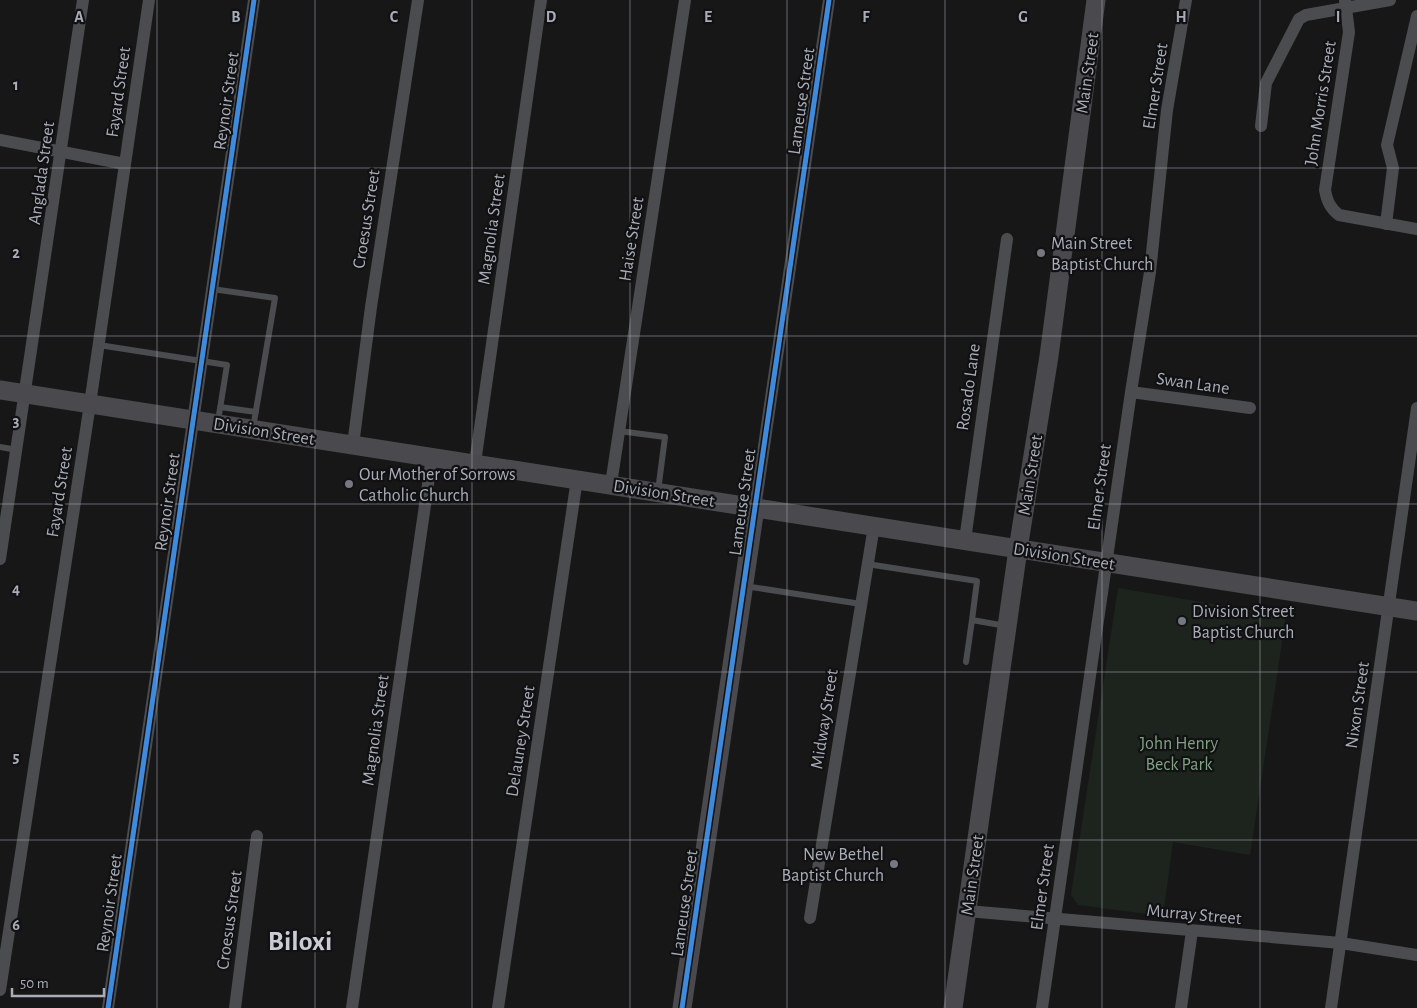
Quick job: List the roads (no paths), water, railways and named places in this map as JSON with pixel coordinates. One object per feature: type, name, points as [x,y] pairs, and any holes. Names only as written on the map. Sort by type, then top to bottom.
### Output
[{"type":"street","name":"Anglada Street","points":[[0,559],[83,0]]},
{"type":"street","name":"Fayard Street","points":[[0,990],[99,345],[149,0]]},
{"type":"street","name":"Reynoir Street","points":[[108,1008],[254,0]]},
{"type":"street","name":"Croesus Street","points":[[353,445],[370,307],[418,0]]},
{"type":"street","name":"Magnolia Street","points":[[474,463],[542,0]]},
{"type":"street","name":"Haise Street","points":[[611,484],[685,0]]},
{"type":"street","name":"Lameuse Street","points":[[682,1008],[828,0]]},
{"type":"street","name":"Main Street","points":[[953,1008],[1018,549],[1049,356],[1096,0]]},
{"type":"street","name":"Elmer Street","points":[[1042,1008],[1158,213],[1167,110],[1186,0]]},
{"type":"street","points":[[1261,126],[1266,83],[1294,24],[1306,15],[1346,5],[1390,0]]},
{"type":"street","name":"John Morris Street","points":[[1346,5],[1349,32],[1325,190],[1333,210],[1348,218],[1386,224]]},
{"type":"street","points":[[1417,16],[1387,145],[1393,168],[1386,224],[1417,228]]},
{"type":"street","points":[[0,140],[125,164]]},
{"type":"street","name":"Rosado Lane","points":[[965,540],[1007,239]]},
{"type":"street","name":"Division Street","points":[[0,390],[193,420],[219,415],[254,421],[353,445],[1417,612]]},
{"type":"street","name":"Swan Lane","points":[[1131,392],[1250,408]]},
{"type":"street","name":"Nixon Street","points":[[1331,1008],[1417,408]]},
{"type":"street","name":"Magnolia Street","points":[[352,1008],[432,457]]},
{"type":"street","name":"Delauney Street","points":[[498,1008],[577,479]]},
{"type":"street","name":"Midway Street","points":[[810,918],[874,526]]},
{"type":"street","name":"Croesus Street","points":[[235,1008],[257,836]]},
{"type":"street","name":"Murray Street","points":[[967,911],[1341,943],[1417,955]]},
{"type":"street","points":[[1181,1008],[1192,931]]},
{"type":"lane","points":[[212,289],[275,298],[254,421]]},
{"type":"lane","points":[[99,345],[227,364],[219,415]]},
{"type":"lane","points":[[619,431],[665,437],[658,492]]},
{"type":"lane","points":[[0,447],[17,450]]},
{"type":"lane","points":[[867,564],[977,581],[966,662]]},
{"type":"lane","points":[[744,586],[860,604]]},
{"type":"lane","points":[[972,620],[1007,626]]},
{"type":"place","name":"Main Street Baptist Church","points":[[1041,253]]},
{"type":"place","name":"Our Mother of Sorrows Catholic Church","points":[[349,484]]},
{"type":"place","name":"Division Street Baptist Church","points":[[1182,621]]},
{"type":"place","name":"New Bethel Baptist Church","points":[[894,864]]},
{"type":"district","name":"Biloxi","points":[[300,940]]},
{"type":"park label","name":"John Henry Beck Park","points":[[1179,753]]}]
